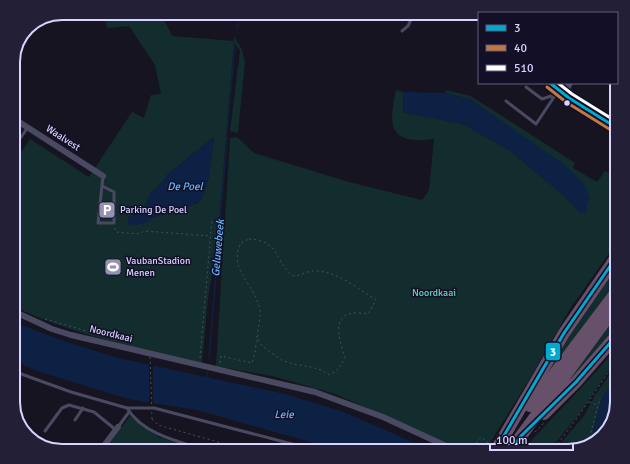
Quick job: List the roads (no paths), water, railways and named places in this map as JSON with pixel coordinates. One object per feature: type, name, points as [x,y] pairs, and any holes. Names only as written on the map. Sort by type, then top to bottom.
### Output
[{"type":"highway","points":[[499,444],[564,333],[610,266]]},
{"type":"highway","points":[[500,444],[610,300]]},
{"type":"highway","points":[[520,437],[610,315]]},
{"type":"highway","points":[[506,444],[520,437],[576,382],[610,343]]},
{"type":"street","points":[[551,84],[558,94],[610,124]]},
{"type":"street","points":[[558,94],[569,84]]},
{"type":"street","name":"Waalvest","points":[[20,122],[102,176]]},
{"type":"street","name":"Noordkaai","points":[[20,314],[52,329],[71,335],[315,392],[383,417],[442,444]]},
{"type":"street","points":[[105,444],[117,428]]},
{"type":"lane","points":[[402,30],[408,26],[411,20]]},
{"type":"lane","points":[[526,87],[542,99],[558,94]]},
{"type":"lane","points":[[506,101],[536,124],[558,94]]},
{"type":"lane","points":[[20,139],[28,127]]},
{"type":"lane","points":[[102,176],[98,223],[114,223],[114,192],[102,186]]},
{"type":"lane","points":[[20,374],[71,392],[127,408],[154,408],[292,444]]},
{"type":"lane","points":[[45,431],[65,406],[69,405],[94,412],[117,428],[129,412]]},
{"type":"lane","points":[[75,420],[83,408]]},
{"type":"lane","points":[[127,408],[129,412],[159,435],[187,444]]},
{"type":"water","points":[[404,92],[446,93],[472,100],[566,166],[584,184],[590,198],[587,203],[587,212],[581,213],[560,192],[509,150],[463,124],[403,112]]},
{"type":"water","name":"De Poel","points":[[214,137],[208,180],[202,200],[184,209],[154,217],[147,222],[136,225],[128,224],[128,218],[138,214],[145,208],[149,195],[167,175]]},
{"type":"water","name":"Leie","points":[[20,325],[67,342],[118,358],[285,394],[344,412],[417,444],[317,444],[197,410],[128,399],[37,371],[20,363]]},
{"type":"water","points":[[610,387],[608,415],[601,427],[592,436],[602,398]]},
{"type":"waterway","name":"Geluwebeek","points":[[237,29],[238,20]]},
{"type":"waterway","name":"Geluwebeek","points":[[227,132],[235,43]]},
{"type":"waterway","name":"Geluwebeek","points":[[209,358],[227,137]]},
{"type":"waterway","name":"Geluwebeek","points":[[207,372],[207,378]]},
{"type":"place","name":"Parking De Poel","points":[[107,210]]},
{"type":"place","name":"VaubanStadion Menen","points":[[113,267]]}]
